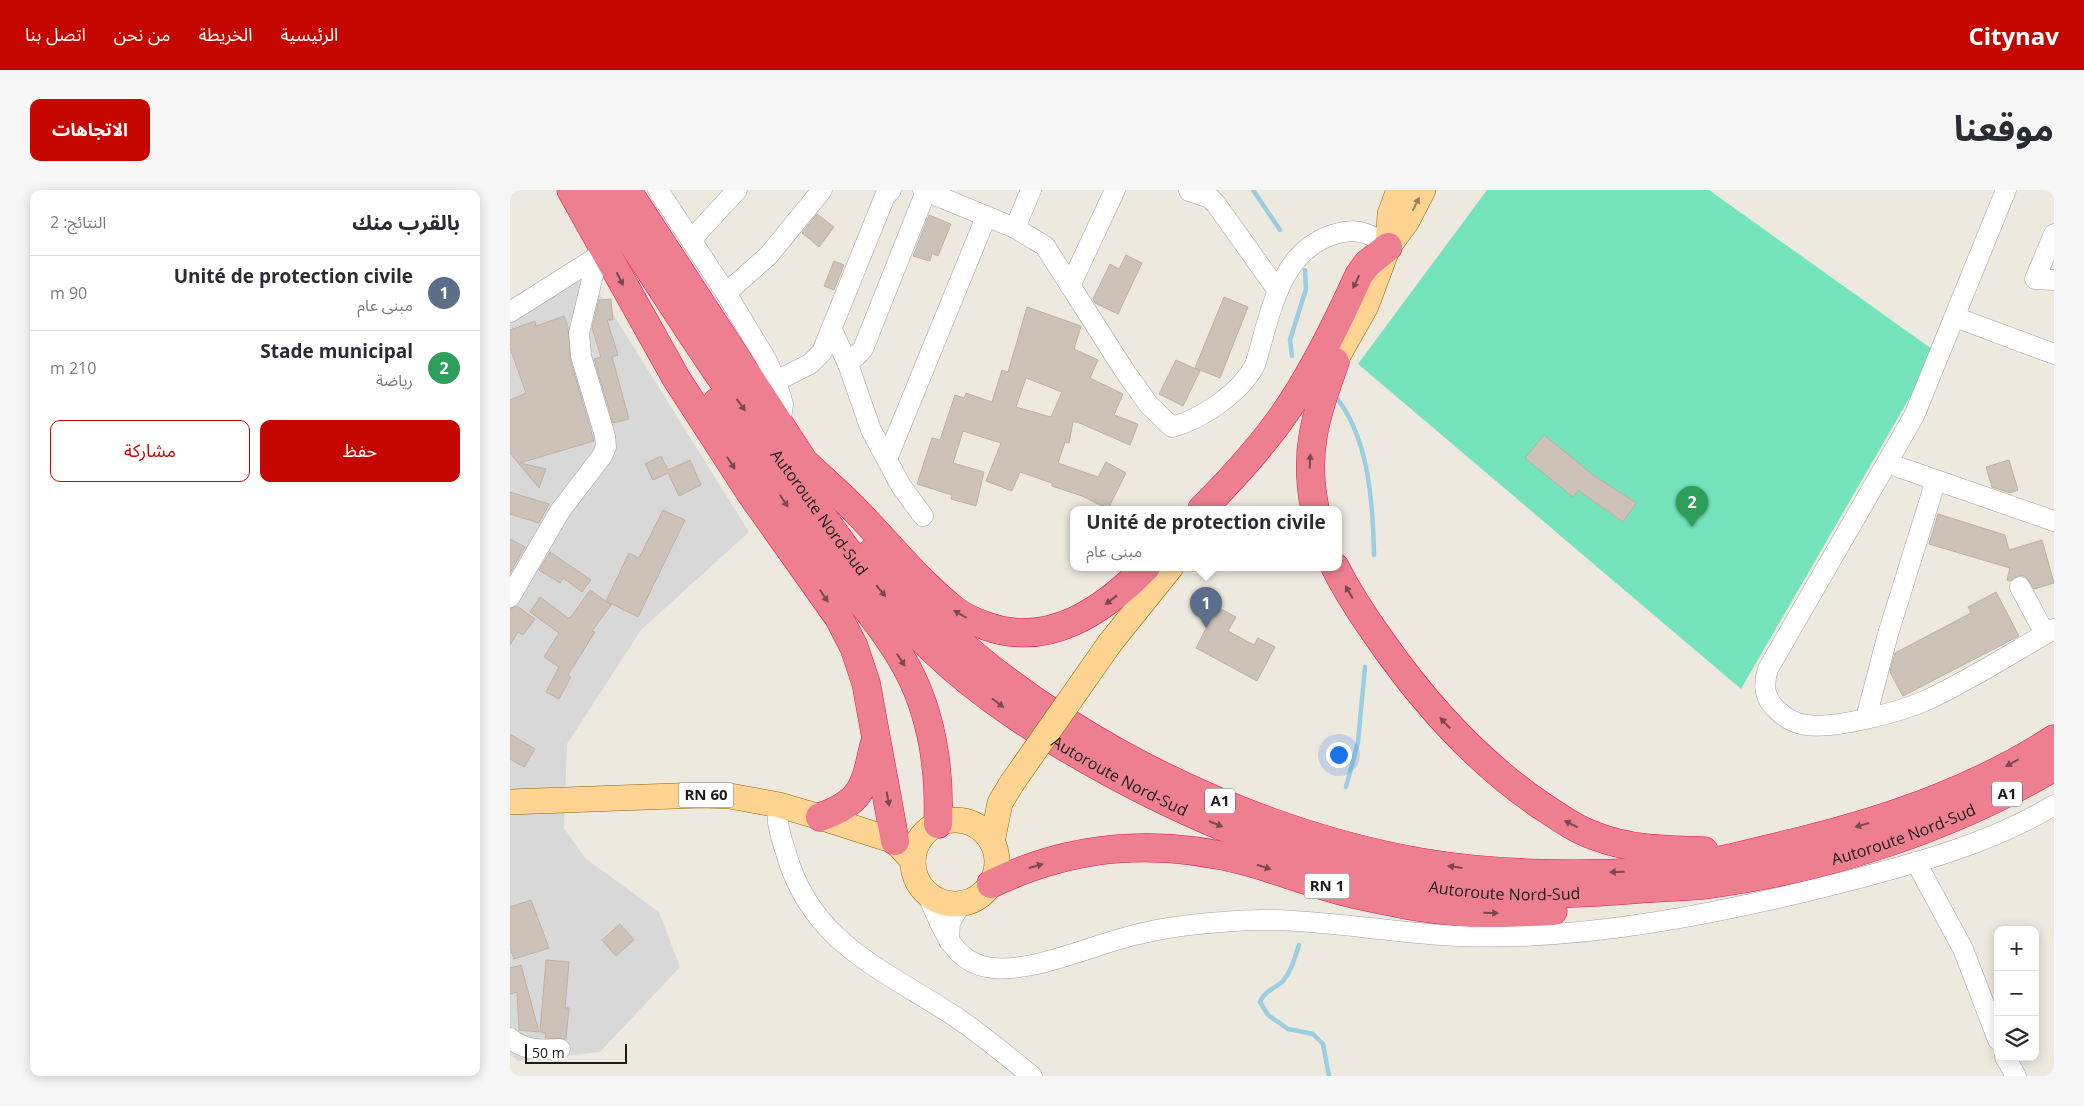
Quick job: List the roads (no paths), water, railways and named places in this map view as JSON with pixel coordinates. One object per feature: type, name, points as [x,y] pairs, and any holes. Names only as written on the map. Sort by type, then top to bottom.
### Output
[{"type":"highway","points":[[571,190],[599,250],[680,385],[749,491],[839,618],[854,647],[866,682],[876,737],[917,841]]},
{"type":"highway","points":[[597,190],[637,272],[681,349],[803,529],[873,618],[907,668],[920,695],[928,722],[937,781],[917,841]]},
{"type":"highway","name":"Autoroute Nord-Sud","points":[[597,190],[717,372],[832,530],[896,610],[933,650],[1006,710],[1068,750],[1136,787],[1202,818],[1258,841],[1348,868],[1404,880],[1488,893],[1575,894],[1709,884],[1779,872],[1860,850],[1958,816],[2010,793],[2054,767]]},
{"type":"highway","name":"Autoroute Nord-Sud","points":[[627,190],[802,460],[882,565],[928,613],[987,666],[1037,703],[1089,736],[1198,792],[1241,810],[1298,831],[1378,854],[1461,868],[1544,874],[1648,872],[1691,866],[1756,852],[1894,816],[1995,773],[2054,739]]},
{"type":"highway","points":[[1205,506],[1259,446],[1291,404],[1320,356],[1359,275],[1367,264],[1388,247]]},
{"type":"highway","points":[[1315,506],[1310,468],[1312,433],[1335,362]]},
{"type":"highway","points":[[802,460],[860,514],[912,574],[954,611],[975,622],[997,630],[1021,634],[1043,632],[1069,624],[1098,610],[1142,571]]},
{"type":"highway","points":[[1337,571],[1359,610],[1404,673],[1432,708],[1465,744],[1510,784],[1564,821],[1594,836],[1629,847],[1650,850],[1756,852]]},
{"type":"highway","points":[[820,817],[842,810],[851,802],[862,786],[876,737]]},
{"type":"highway","name":"RN 1","points":[[991,884],[1026,868],[1079,854],[1149,846],[1188,848],[1245,861],[1353,894],[1419,907],[1491,913],[1597,908],[1668,887]]},
{"type":"main road","points":[[1388,247],[1390,214],[1399,190]]},
{"type":"main road","points":[[1224,506],[1276,445],[1335,362],[1366,306],[1388,247],[1407,221],[1423,190]]},
{"type":"main road","points":[[992,842],[1006,793],[1110,642],[1168,571]]},
{"type":"main road","points":[[964,821],[1006,793]]},
{"type":"main road","name":"RN 60","points":[[510,802],[701,795],[730,796],[779,805],[917,841]]},
{"type":"main road","points":[[956,820],[964,821],[980,829],[992,842],[997,863],[991,884],[983,893],[973,900],[960,904],[942,901],[926,892],[919,883],[917,841],[956,820]]},
{"type":"street","points":[[658,190],[726,293],[766,359],[776,381],[783,404],[780,426]]},
{"type":"street","points":[[691,240],[737,190]]},
{"type":"street","points":[[726,293],[768,256],[822,190]]},
{"type":"street","points":[[776,381],[810,364],[822,352],[885,196],[891,190]]},
{"type":"street","points":[[1015,228],[1031,190]]},
{"type":"street","points":[[1070,286],[1115,190]]},
{"type":"street","points":[[2006,190],[1914,416],[1768,669],[1764,682],[1765,694],[1770,703],[1792,722],[1808,725],[1829,724],[1866,718],[1926,700],[2050,632],[2020,587]]},
{"type":"street","points":[[848,364],[863,349],[925,191],[957,197],[986,217],[1015,228],[1045,246],[1136,388],[1172,427],[1197,419],[1249,375],[1255,365],[1278,291],[1292,263],[1309,246],[1323,238],[1358,230],[1375,236],[1388,247]]},
{"type":"street","points":[[1189,192],[1210,198],[1216,204],[1278,291]]},
{"type":"street","points":[[887,459],[986,217]]},
{"type":"street","points":[[2054,234],[2034,279],[2054,280]]},
{"type":"street","points":[[510,312],[599,250]]},
{"type":"street","points":[[510,597],[541,540],[560,511],[602,456],[606,447],[605,436],[581,356],[579,333],[599,250]]},
{"type":"street","points":[[1954,317],[2054,354]]},
{"type":"street","points":[[832,330],[848,364],[871,430],[902,486],[923,516]]},
{"type":"street","points":[[1887,463],[2054,521]]},
{"type":"street","points":[[1866,718],[1888,634],[1936,480]]},
{"type":"street","points":[[926,892],[949,943],[971,962],[1001,968],[1033,964],[1137,934],[1184,925],[1235,920],[1276,918],[1460,936],[1575,932],[1713,912],[1785,897],[1916,862],[1976,841],[2054,804]]},
{"type":"street","points":[[779,805],[776,818],[789,862],[808,901],[831,933],[862,959],[960,1020],[1032,1076]]},
{"type":"street","points":[[1916,862],[1963,949],[1994,1030]]},
{"type":"street","points":[[949,943],[950,922],[960,904]]},
{"type":"street","points":[[510,1038],[519,1046],[535,1050],[560,1049]]},
{"type":"street","points":[[2008,1061],[2016,1076]]},
{"type":"waterway","points":[[1253,190],[1280,230]]},
{"type":"waterway","points":[[1292,356],[1290,340],[1306,289],[1305,270]]},
{"type":"waterway","points":[[1334,395],[1346,411],[1362,450],[1370,493],[1374,555]]},
{"type":"waterway","points":[[1346,787],[1358,742],[1365,667]]},
{"type":"waterway","points":[[1299,945],[1286,977],[1280,984],[1270,990],[1260,1002],[1268,1015],[1288,1029],[1313,1034],[1323,1044],[1329,1076]]},
{"type":"place","name":"Stade municipal","points":[[1692,527]]},
{"type":"place","name":"Unité de protection civile","points":[[1206,628]]}]
